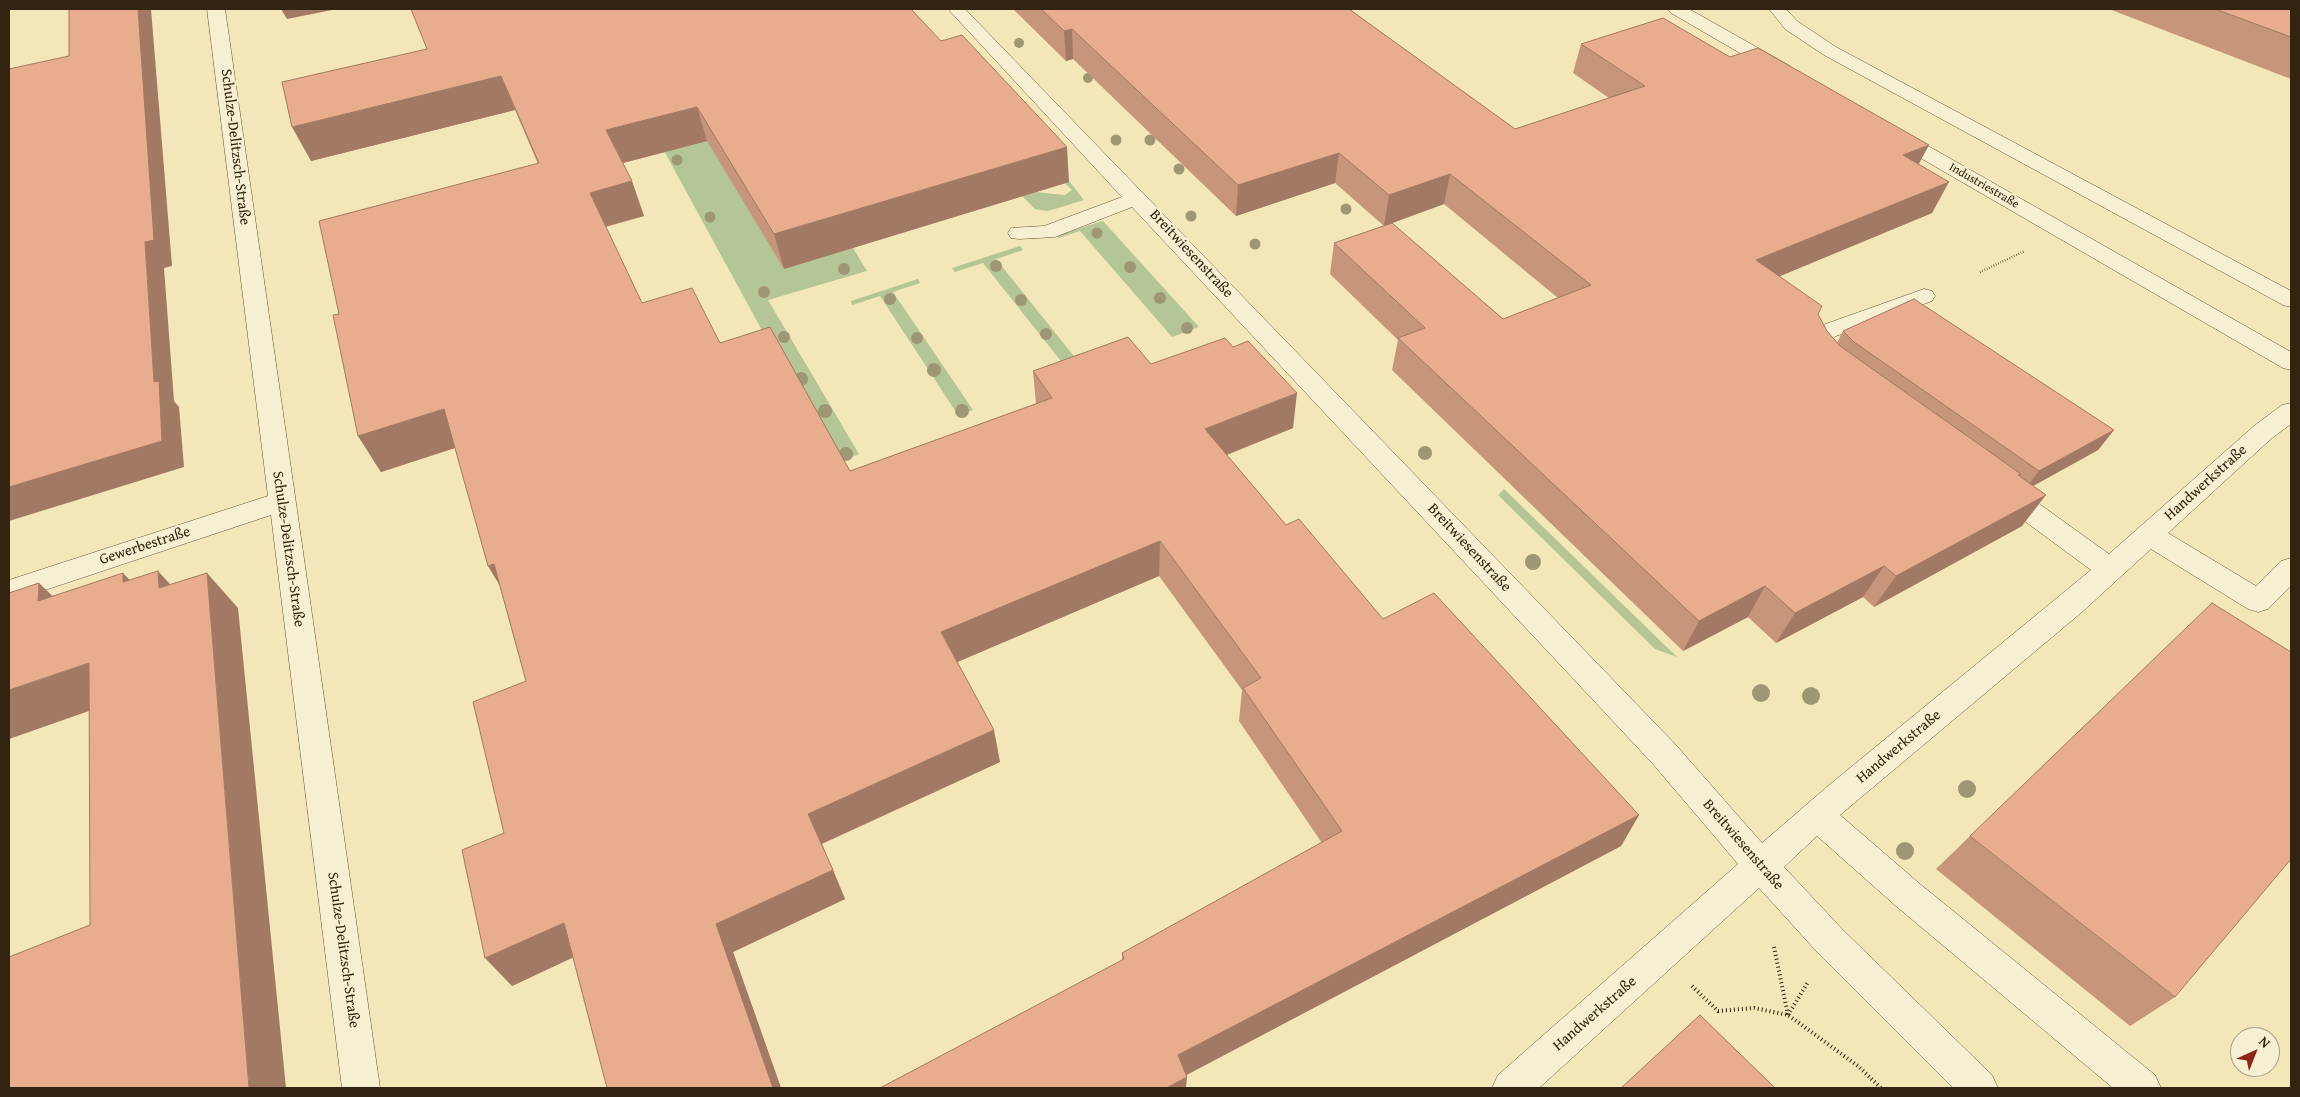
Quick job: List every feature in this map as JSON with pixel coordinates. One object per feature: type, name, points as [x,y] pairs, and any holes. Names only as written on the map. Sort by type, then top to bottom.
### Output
[{"type":"street","name":"Schulze-Delitzsch-Straße","points":[[216,9],[361,1088]]},
{"type":"street","name":"Breitwiesenstraße","points":[[956,9],[1132,192],[1664,754],[1760,865],[1831,942],[1980,1088]]},
{"type":"street","points":[[1678,9],[1801,80]]},
{"type":"street","points":[[1776,9],[1791,25],[1830,51],[2291,300]]},
{"type":"street","name":"Industriestraße","points":[[1878,125],[2291,362]]},
{"type":"street","points":[[1841,375],[1820,355],[1816,346],[1819,337],[1828,331],[1924,296]]},
{"type":"street","name":"Handwerkstraße","points":[[1511,1088],[1661,956],[1760,865],[2110,569],[2263,432],[2291,411]]},
{"type":"street","points":[[1984,478],[2110,569]]},
{"type":"street","name":"Gewerbestraße","points":[[9,591],[282,501]]},
{"type":"street","points":[[2149,535],[2258,601],[2291,570]]},
{"type":"street","points":[[1817,816],[1894,884],[2142,1088]]},
{"type":"path","points":[[1980,272],[2019,254]]},
{"type":"path","points":[[1661,956],[1718,1011],[1754,1008],[1788,1015],[1858,1066],[1881,1088]]},
{"type":"green space","points":[[698,127],[853,248],[867,271],[768,300],[859,454],[835,464],[657,138]]},
{"type":"green space","points":[[1069,181],[1084,200],[1048,211],[1035,209],[1022,196],[1034,192],[1065,195],[1072,190],[1065,183]]},
{"type":"green space","points":[[1103,221],[1199,327],[1172,337],[1080,231],[1058,238],[1058,235]]},
{"type":"green space","points":[[1020,246],[1023,250],[996,259],[1085,370],[1072,375],[983,263],[955,272],[952,268]]},
{"type":"green space","points":[[918,279],[920,283],[893,292],[973,410],[958,415],[880,296],[852,305],[851,301]]},
{"type":"green space","points":[[1504,489],[1677,657],[1655,649],[1498,495]]},
{"type":"building","points":[[69,9],[138,9],[154,240],[145,242],[154,382],[159,381],[162,441],[9,487],[9,69],[69,56]]},
{"type":"building","points":[[411,9],[911,9],[941,41],[962,35],[1067,147],[774,234],[697,107],[606,130],[632,181],[590,193],[642,303],[692,288],[720,343],[770,327],[850,471],[1052,398],[1033,371],[1128,337],[1151,364],[1225,338],[1233,347],[1248,341],[1297,393],[1205,429],[1286,525],[1299,519],[1383,619],[1434,593],[1639,815],[1178,1055],[1187,1077],[1166,1088],[880,1088],[1124,959],[1122,953],[1342,831],[1243,688],[1261,678],[1160,541],[941,632],[994,730],[808,814],[833,870],[716,924],[773,1088],[607,1088],[564,923],[485,958],[462,850],[504,833],[473,702],[526,681],[494,564],[488,566],[444,409],[358,436],[333,315],[339,314],[319,221],[539,163],[501,76],[292,127],[282,82],[427,49]]},
{"type":"building","points":[[1041,9],[1349,9],[1515,129],[1645,86],[1581,44],[1663,18],[1730,57],[1758,48],[1929,145],[1903,155],[1949,182],[1756,260],[1822,306],[1818,314],[1827,331],[1840,346],[2021,474],[2018,475],[2046,495],[1896,576],[1884,566],[1795,613],[1765,586],[1699,621],[1398,338],[1425,328],[1334,243],[1392,223],[1503,319],[1591,285],[1450,174],[1389,195],[1339,153],[1238,185],[1072,29],[1064,31]]},
{"type":"building","points":[[2215,9],[2291,9],[2291,37]]},
{"type":"building","points":[[1914,299],[2114,430],[2039,471],[1854,342],[1843,331]]},
{"type":"building","points":[[158,571],[159,588],[207,573],[249,1088],[9,1088],[9,957],[90,925],[89,663],[9,690],[9,593],[39,583],[38,601],[123,573],[123,582]]},
{"type":"building","points":[[2212,603],[2291,652],[2291,859],[2175,997],[1970,836]]},
{"type":"building","points":[[1700,1015],[1775,1088],[1621,1088]]}]
